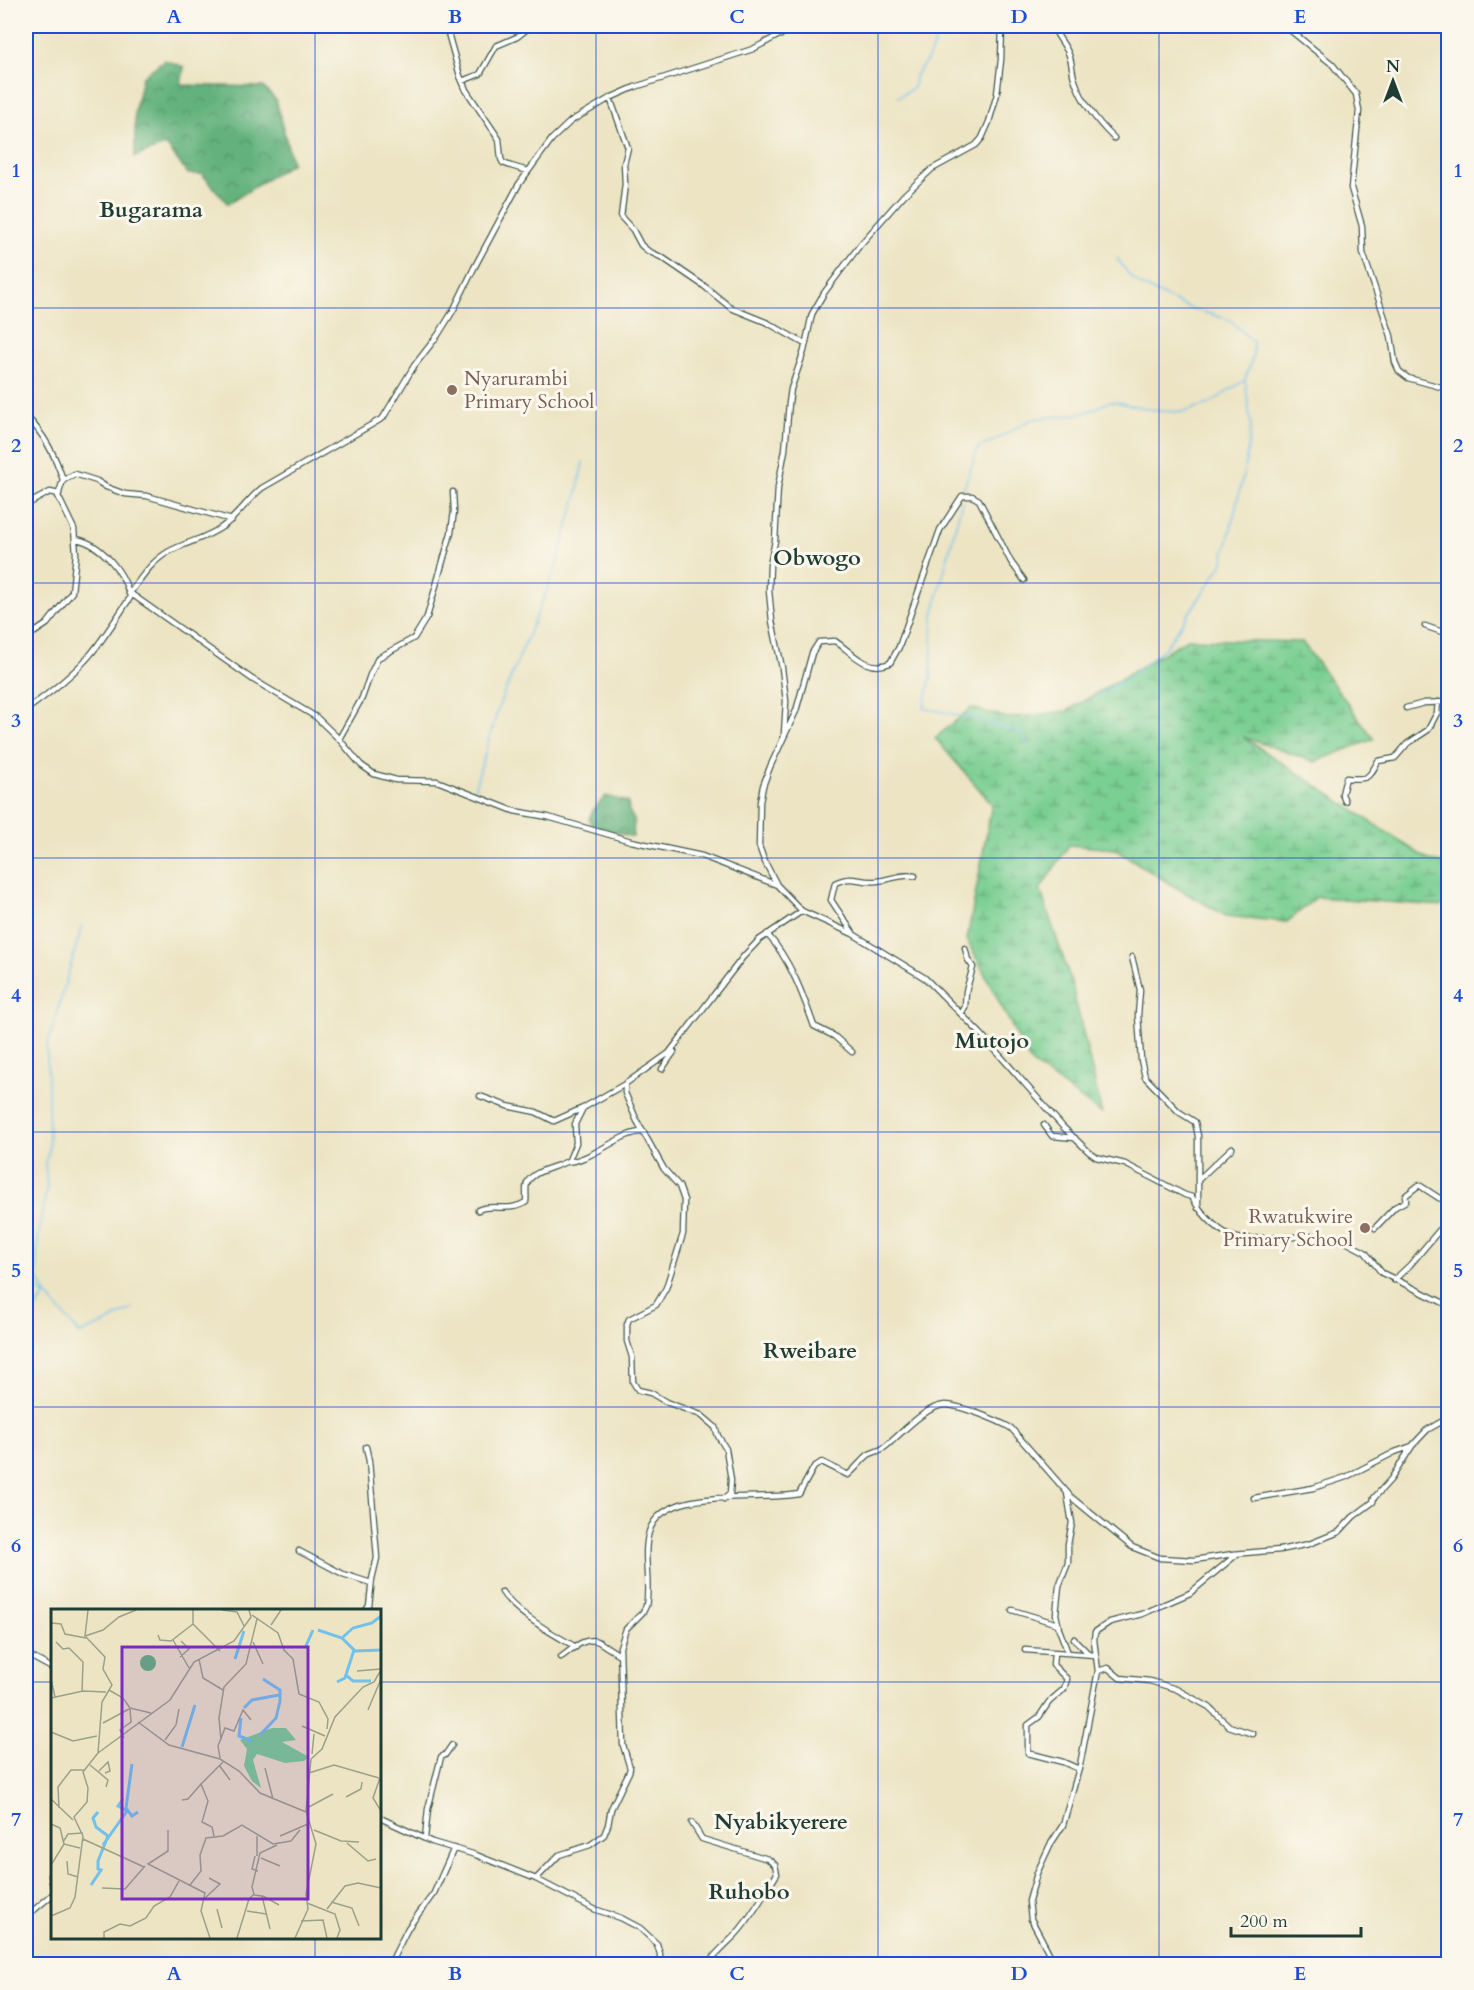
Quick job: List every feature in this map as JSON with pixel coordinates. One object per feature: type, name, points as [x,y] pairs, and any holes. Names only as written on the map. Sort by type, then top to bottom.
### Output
[{"type":"street","points":[[446,26],[462,81],[499,139],[503,163],[528,171]]},
{"type":"street","points":[[462,81],[480,74],[496,46],[518,37],[531,26]]},
{"type":"street","points":[[769,26],[781,35]]},
{"type":"street","points":[[26,710],[88,657],[154,562],[168,552],[212,534],[232,520],[248,499],[262,488],[383,418],[414,366],[453,311],[502,214],[528,171],[552,139],[571,121],[609,98],[665,76],[753,49],[796,26]]},
{"type":"street","points":[[784,734],[786,701],[772,621],[770,574],[789,403],[812,314],[816,304],[878,223],[932,169],[976,145],[982,138],[989,122],[999,80],[1002,26]]},
{"type":"street","points":[[1053,26],[1058,39],[1069,55],[1074,79],[1085,104],[1093,117],[1114,138]]},
{"type":"street","points":[[1285,26],[1332,64],[1356,94],[1359,111],[1351,188],[1362,225],[1363,253],[1399,371],[1408,378],[1449,390]]},
{"type":"street","points":[[609,98],[628,148],[624,164],[625,184],[621,217],[633,230],[640,245],[704,286],[731,308],[768,323],[805,344]]},
{"type":"street","points":[[26,416],[46,439],[57,460],[63,480]]},
{"type":"street","points":[[26,634],[35,632],[47,624],[72,592],[76,554],[75,539],[73,525],[58,496],[63,480],[75,474],[125,494],[147,496],[232,520]]},
{"type":"street","points":[[26,505],[50,492],[59,494]]},
{"type":"street","points":[[339,739],[362,698],[378,658],[414,638],[427,618],[451,533],[454,511],[453,492]]},
{"type":"street","points":[[1024,580],[1011,562],[980,500],[967,495],[959,497],[940,530],[922,588],[894,658],[885,665],[873,665],[858,660],[835,641],[819,642],[812,653],[796,711],[763,786],[758,830],[759,846],[777,885],[802,911],[853,934],[925,978],[1075,1138],[1096,1157],[1125,1164],[1192,1197],[1198,1208],[1222,1231],[1233,1238],[1320,1236],[1344,1241],[1365,1252],[1376,1267],[1394,1280],[1449,1305]]},
{"type":"street","points":[[75,539],[91,544],[116,567],[126,582],[130,595],[252,679],[316,717],[361,765],[383,778],[437,781],[514,811],[548,817],[631,841],[702,856],[777,885]]},
{"type":"street","points":[[1425,626],[1449,634]]},
{"type":"street","points":[[1344,801],[1342,794],[1346,778],[1366,777],[1372,774],[1378,761],[1395,758],[1407,744],[1428,730],[1437,713],[1438,702]]},
{"type":"street","points":[[1406,708],[1449,702]]},
{"type":"street","points":[[853,934],[831,900],[835,883],[851,877],[876,882],[904,875],[915,876]]},
{"type":"street","points":[[480,1096],[507,1106],[536,1112],[554,1121],[626,1084],[672,1050],[743,957],[768,934],[802,911]]},
{"type":"street","points":[[768,934],[778,946],[800,989],[814,1026],[832,1035],[852,1052]]},
{"type":"street","points":[[961,1014],[965,1007],[966,991],[973,967],[964,948]]},
{"type":"street","points":[[1132,957],[1140,990],[1138,1015],[1145,1077],[1173,1106],[1194,1122],[1198,1136],[1198,1208]]},
{"type":"street","points":[[662,1069],[671,1058],[674,1052],[672,1050]]},
{"type":"street","points":[[626,1084],[625,1093],[628,1102],[664,1169],[682,1193],[684,1214],[680,1246],[666,1288],[656,1305],[628,1319],[627,1341],[632,1357],[633,1382],[638,1390],[651,1393],[666,1402],[701,1415],[715,1427],[726,1449],[731,1480],[730,1494],[724,1498]]},
{"type":"street","points":[[567,1162],[576,1143],[575,1124],[583,1108]]},
{"type":"street","points":[[1044,1125],[1052,1136],[1075,1138]]},
{"type":"street","points":[[478,1210],[488,1207],[502,1209],[522,1205],[526,1202],[527,1183],[546,1169],[578,1161],[634,1133],[644,1132]]},
{"type":"street","points":[[1198,1180],[1232,1148]]},
{"type":"street","points":[[1376,1228],[1395,1207],[1406,1201],[1405,1196],[1419,1185],[1439,1198],[1449,1201]]},
{"type":"street","points":[[1394,1280],[1449,1220]]},
{"type":"street","points":[[536,1879],[559,1855],[590,1845],[604,1835],[611,1809],[629,1772],[630,1768],[623,1745],[620,1647],[626,1629],[646,1606],[649,1530],[657,1517],[666,1510],[712,1498],[799,1494],[814,1467],[822,1462],[848,1474],[868,1456],[883,1449],[926,1414],[945,1405],[988,1417],[1011,1428],[1067,1493],[1132,1547],[1152,1556],[1188,1560],[1236,1555],[1309,1544],[1340,1532],[1353,1517],[1373,1502],[1412,1446],[1427,1430],[1449,1418]]},
{"type":"street","points":[[1254,1498],[1313,1488],[1346,1477],[1412,1446]]},
{"type":"street","points":[[366,1447],[377,1558],[367,1609]]},
{"type":"street","points":[[1067,1493],[1072,1523],[1068,1544],[1068,1563],[1057,1596],[1056,1614],[1068,1653]]},
{"type":"street","points":[[299,1551],[343,1574],[371,1583]]},
{"type":"street","points":[[1048,1958],[1048,1952],[1030,1919],[1029,1901],[1045,1856],[1063,1825],[1079,1769],[1098,1671],[1092,1654],[1094,1636],[1098,1629],[1110,1623],[1142,1614],[1190,1593],[1236,1555]]},
{"type":"street","points":[[502,1592],[509,1603],[576,1647]]},
{"type":"street","points":[[1012,1610],[1058,1624]]},
{"type":"street","points":[[561,1657],[591,1640],[600,1642],[609,1650],[620,1655]]},
{"type":"street","points":[[1074,1640],[1092,1654]]},
{"type":"street","points":[[1025,1650],[1092,1654]]},
{"type":"street","points":[[1054,1653],[1053,1665],[1065,1674],[1066,1685],[1049,1702],[1039,1717],[1028,1725],[1028,1753],[1063,1762],[1079,1769]]},
{"type":"street","points":[[26,1654],[51,1667]]},
{"type":"street","points":[[1098,1671],[1108,1668],[1120,1678],[1161,1683],[1209,1707],[1228,1726],[1253,1734]]},
{"type":"street","points":[[425,1838],[428,1809],[441,1757],[452,1745]]},
{"type":"street","points":[[381,1818],[425,1838],[536,1879],[594,1909],[621,1918],[640,1928],[657,1944],[660,1965]]},
{"type":"street","points":[[692,1823],[702,1839],[768,1859],[775,1865],[777,1874],[753,1913],[708,1965]]},
{"type":"street","points":[[390,1965],[408,1928],[434,1893],[454,1848]]},
{"type":"street","points":[[26,1913],[28,1915],[51,1896]]},
{"type":"street","points":[[1035,1965],[1048,1958],[1092,1965]]},
{"type":"green space","points":[[164,60],[184,67],[181,85],[263,87],[276,100],[292,163],[228,204],[202,174],[188,174],[166,145],[135,157],[135,110],[142,77]]},
{"type":"green space","points":[[1187,639],[1302,642],[1374,739],[1315,762],[1243,737],[1430,861],[1448,864],[1448,898],[1441,906],[1317,897],[1287,922],[1226,916],[1115,849],[1069,845],[1040,889],[1071,981],[1102,1114],[1031,1063],[967,940],[992,804],[935,738],[971,708],[1008,718],[1067,711]]},
{"type":"green space","points":[[606,796],[628,802],[629,811],[634,820],[633,837],[593,826],[589,819],[593,810]]},
{"type":"waterway","points":[[898,97],[913,88],[916,74],[928,59],[936,40],[937,26]]},
{"type":"waterway","points":[[1096,697],[1124,681],[1165,648],[1222,565],[1244,473],[1251,426],[1245,380],[1253,356],[1253,342],[1230,320],[1190,308],[1140,285],[1129,275],[1117,258]]},
{"type":"waterway","points":[[962,493],[978,448],[1032,419],[1087,412],[1111,401],[1159,411],[1183,412],[1209,404],[1245,380]]},
{"type":"waterway","points":[[474,790],[499,706],[555,570],[576,498],[583,462]]},
{"type":"waterway","points":[[962,501],[933,615],[931,677],[924,708],[976,719],[1024,734],[1027,745]]},
{"type":"waterway","points":[[82,926],[47,1047],[49,1151],[45,1162],[47,1187],[40,1223],[37,1277],[46,1294],[80,1334],[133,1308]]},
{"type":"waterway","points":[[26,1283],[46,1295],[26,1322]]},
{"type":"place","name":"Nyarurambi Primary School","points":[[452,390]]},
{"type":"place","name":"Rwatukwire Primary School","points":[[1365,1228]]},
{"type":"district","name":"Bugarama","points":[[151,210]]},
{"type":"district","name":"Obwogo","points":[[817,558]]},
{"type":"district","name":"Mutojo","points":[[992,1041]]},
{"type":"district","name":"Rweibare","points":[[810,1351]]},
{"type":"district","name":"Nyabikyerere","points":[[781,1822]]},
{"type":"district","name":"Ruhobo","points":[[749,1892]]}]
